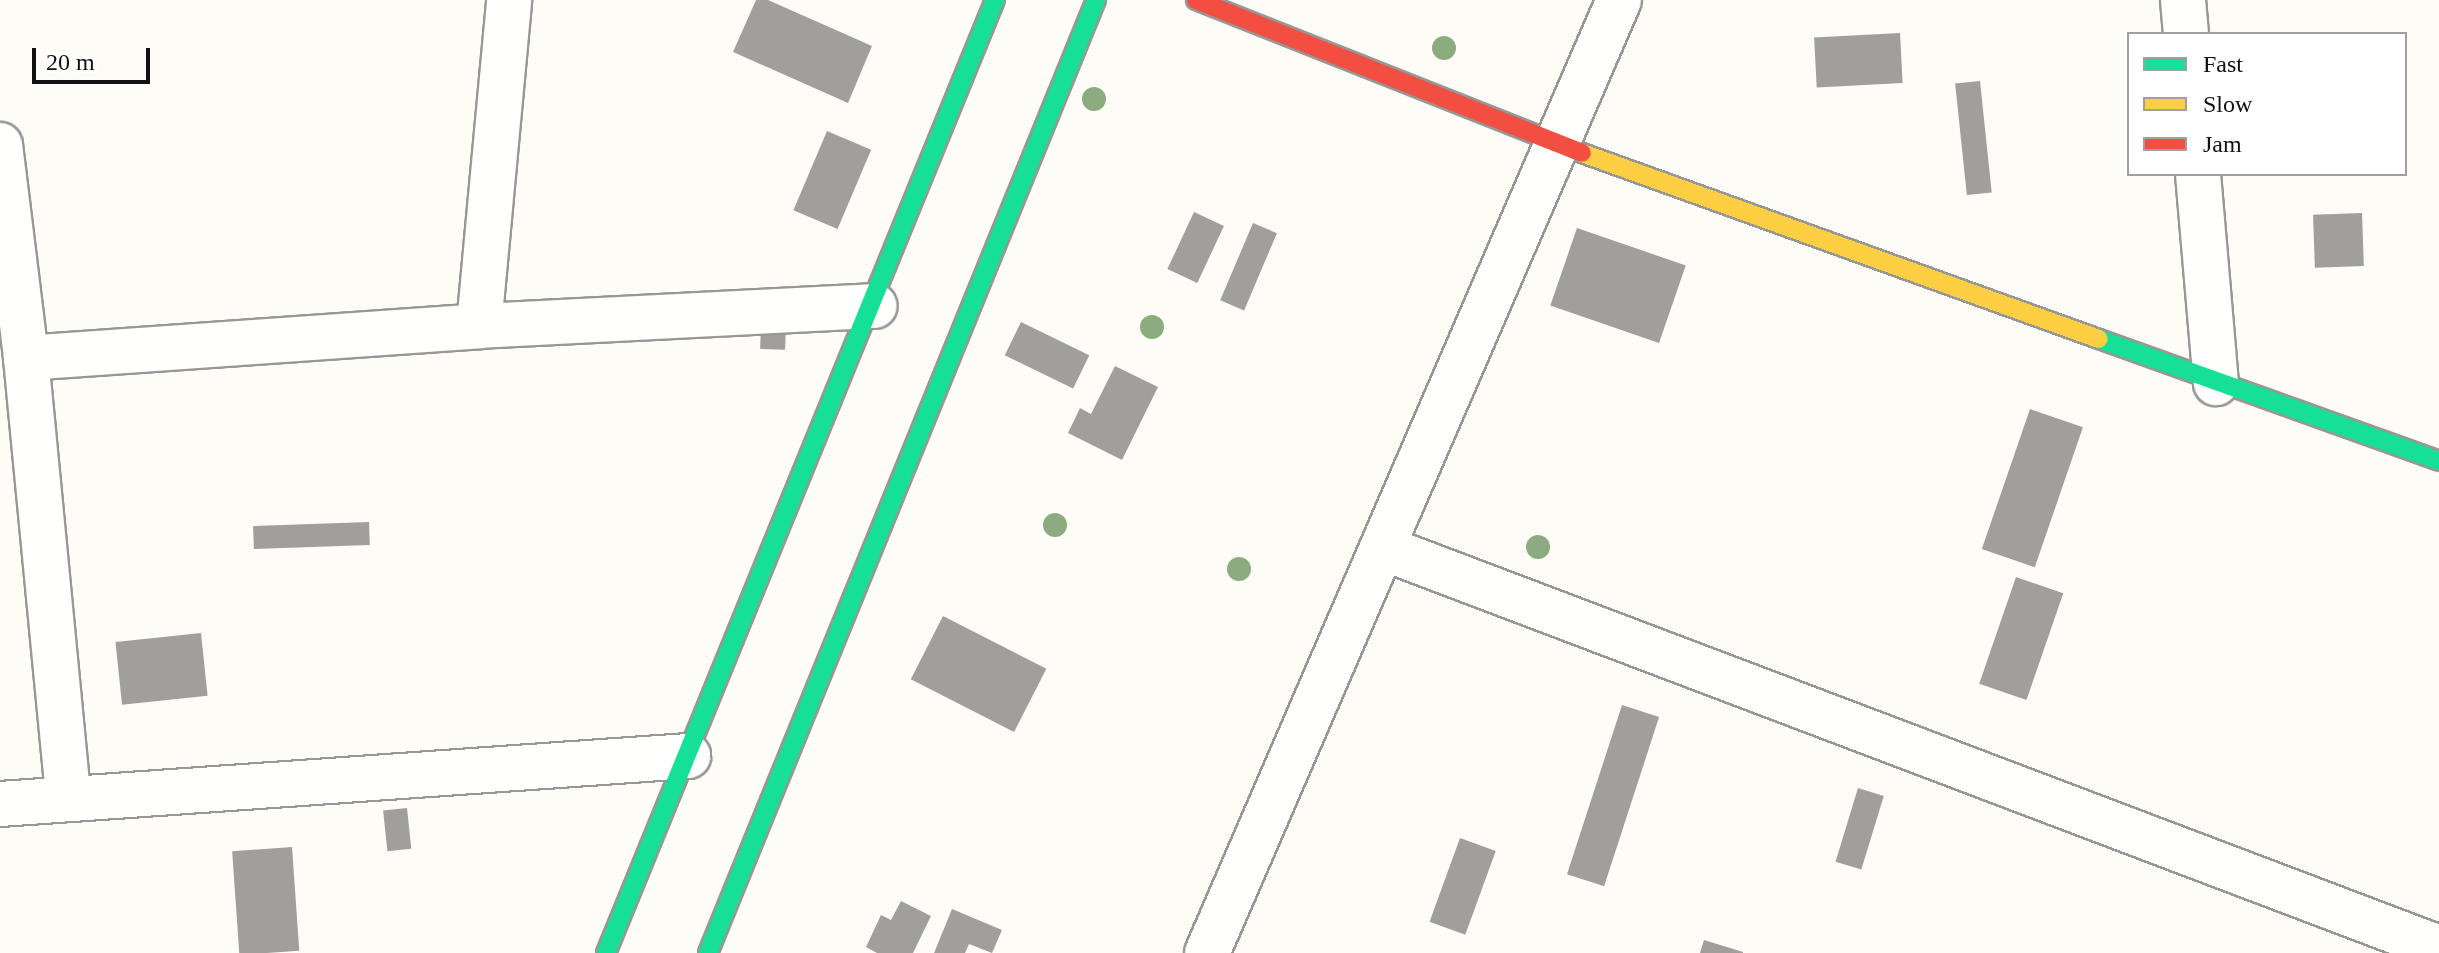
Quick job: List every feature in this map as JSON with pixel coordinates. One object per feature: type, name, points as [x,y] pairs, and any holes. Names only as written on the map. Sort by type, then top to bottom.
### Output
[{"type":"main road","points":[[606,953],[874,306],[995,0]]},
{"type":"main road","points":[[708,953],[1096,0]]},
{"type":"main road","points":[[1196,0],[1558,144],[2439,461]]},
{"type":"street","points":[[479,326],[509,0]]},
{"type":"street","points":[[1207,953],[1386,549],[1619,0]]},
{"type":"street","points":[[2183,0],[2186,32]]},
{"type":"street","points":[[0,145],[26,358],[68,797]]},
{"type":"street","points":[[2198,176],[2216,383]]},
{"type":"street","points":[[26,358],[479,326],[874,306]]},
{"type":"street","points":[[1386,549],[2439,948]]},
{"type":"street","points":[[0,804],[688,756]]},
{"type":"building","points":[[756,0],[768,0],[872,46],[848,103],[733,52]]},
{"type":"building","points":[[1900,33],[1903,83],[1817,87],[1814,38]]},
{"type":"building","points":[[1980,81],[1992,192],[1967,195],[1955,84]]},
{"type":"building","points":[[827,131],[871,150],[838,229],[793,210]]},
{"type":"building","points":[[1194,212],[1224,226],[1197,283],[1167,269]]},
{"type":"building","points":[[2362,213],[2364,266],[2315,268],[2313,215]]},
{"type":"building","points":[[1253,223],[1277,233],[1244,310],[1220,300]]},
{"type":"building","points":[[1577,228],[1686,265],[1659,343],[1550,306]]},
{"type":"building","points":[[1021,322],[1089,355],[1073,389],[1005,355]]},
{"type":"building","points":[[761,324],[786,325],[785,350],[760,349]]},
{"type":"building","points":[[1115,366],[1158,387],[1122,460],[1068,433],[1080,408],[1091,414]]},
{"type":"building","points":[[2030,409],[2083,427],[2035,567],[1982,549]]},
{"type":"building","points":[[369,522],[370,545],[254,549],[253,526]]},
{"type":"building","points":[[2016,577],[2063,593],[2026,700],[1979,684]]},
{"type":"building","points":[[943,616],[1046,669],[1014,732],[911,679]]},
{"type":"building","points":[[201,633],[208,696],[122,705],[115,642]]},
{"type":"building","points":[[1622,705],[1659,717],[1604,886],[1567,874]]},
{"type":"building","points":[[1858,788],[1884,796],[1861,870],[1835,862]]},
{"type":"building","points":[[407,808],[411,849],[387,851],[383,811]]},
{"type":"building","points":[[1460,838],[1496,851],[1465,935],[1430,922]]},
{"type":"building","points":[[292,847],[299,951],[239,953],[232,851]]},
{"type":"building","points":[[901,901],[931,916],[913,953],[877,953],[866,947],[881,915],[891,920]]},
{"type":"building","points":[[952,909],[1002,930],[992,953],[969,944],[965,953],[934,953]]},
{"type":"building","points":[[1704,940],[1743,952],[1743,953],[1700,953]]},
{"type":"traffic: fast","points":[[606,953],[995,0]]},
{"type":"traffic: fast","points":[[708,953],[1096,0]]},
{"type":"traffic: fast","points":[[2099,339],[2439,461]]},
{"type":"traffic: slow","points":[[1582,153],[2099,339]]},
{"type":"traffic: jam","points":[[1196,0],[1582,153]]}]
